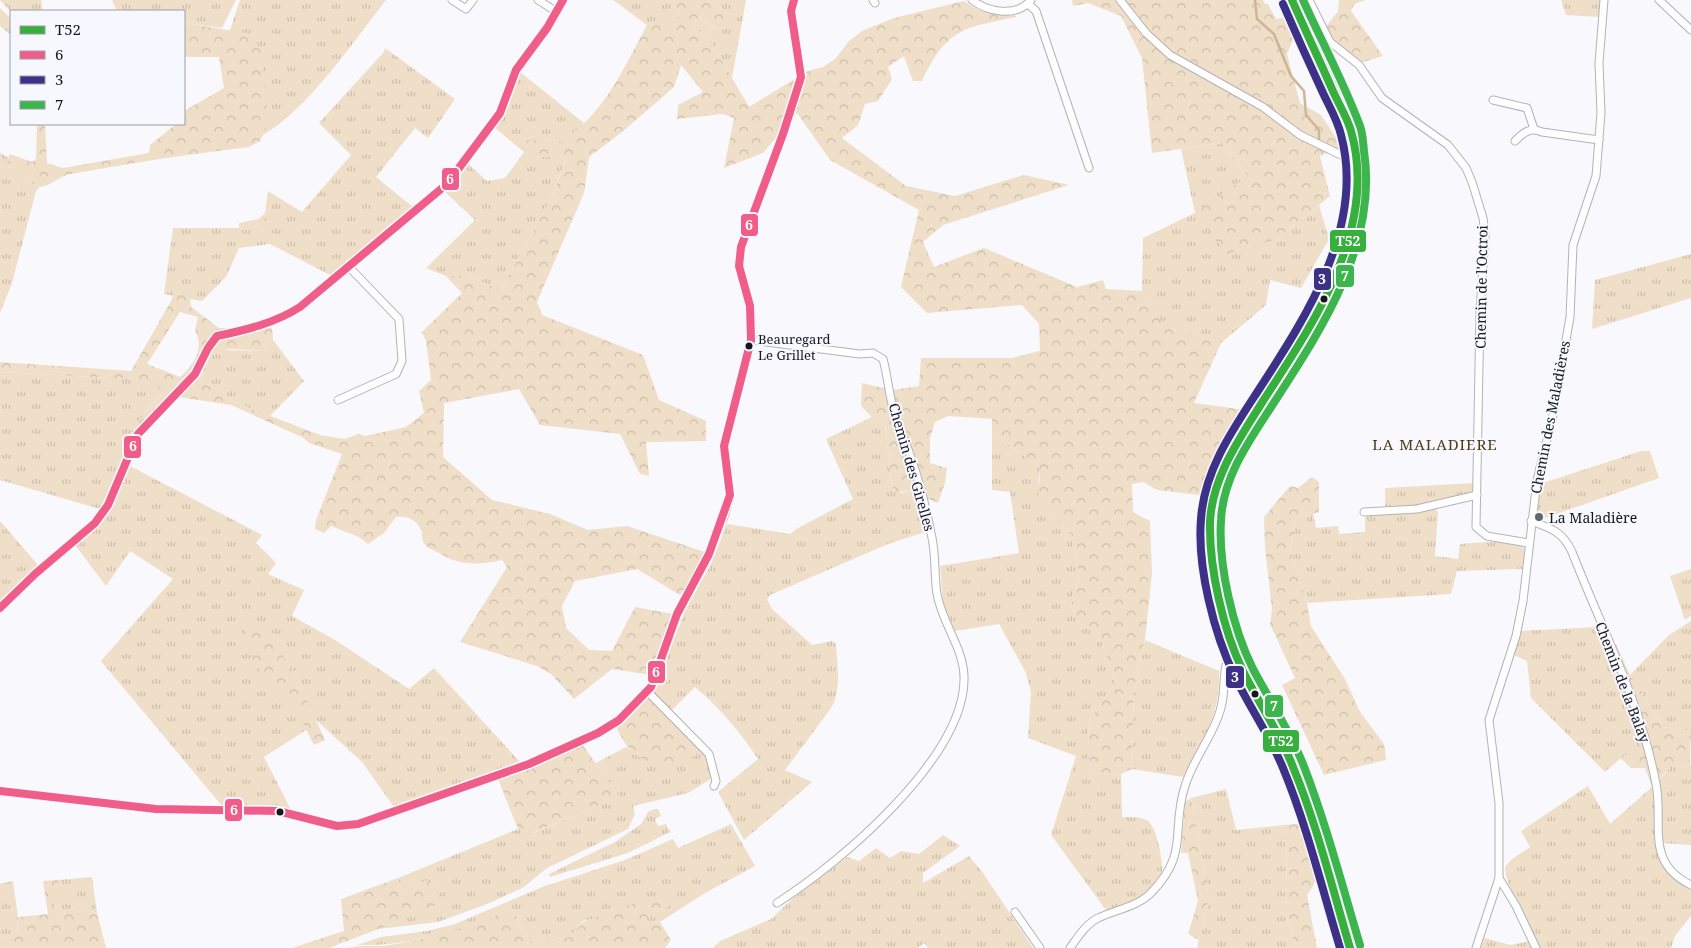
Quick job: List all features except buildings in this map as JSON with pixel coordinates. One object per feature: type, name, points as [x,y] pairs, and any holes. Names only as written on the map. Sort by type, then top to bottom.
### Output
[{"type":"main road","points":[[1292,0],[1351,131],[1358,182],[1354,212],[1332,286],[1310,326],[1227,459],[1212,504],[1210,519],[1212,548],[1222,608],[1236,657],[1281,738],[1294,767],[1350,948]]},
{"type":"street","points":[[452,0],[466,9],[473,0]]},
{"type":"street","points":[[538,0],[557,12]]},
{"type":"street","points":[[0,608],[35,574],[95,523],[108,505],[138,434],[195,374],[208,348],[217,336],[249,329],[289,314],[349,267],[456,173],[500,113],[516,70],[557,12],[563,0]]},
{"type":"street","points":[[0,791],[156,809],[278,811],[332,825],[358,824],[529,764],[598,733],[610,727],[647,692],[655,678],[677,614],[698,578],[725,514],[730,486],[724,446],[751,340],[750,306],[739,266],[741,247],[783,134],[801,77],[791,12],[794,0]]},
{"type":"street","points":[[972,0],[982,6],[1001,12],[1014,10],[1030,2],[1036,11],[1088,168]]},
{"type":"street","points":[[1120,0],[1146,33],[1170,55],[1264,107],[1300,135],[1357,165]]},
{"type":"street","name":"Chemin de l'Octroi","points":[[1309,0],[1330,42],[1359,65],[1382,98],[1448,145],[1466,168],[1472,182],[1482,218],[1484,235],[1480,312],[1476,526],[1480,532],[1487,536],[1528,543]]},
{"type":"street","name":"Chemin des Maladières","points":[[1476,948],[1499,878],[1499,803],[1488,727],[1516,636],[1523,601],[1528,543],[1540,466],[1553,416],[1570,317],[1573,245],[1596,176],[1600,140],[1599,63],[1604,0]]},
{"type":"street","points":[[1659,0],[1691,30]]},
{"type":"street","points":[[1493,100],[1527,108],[1534,129]]},
{"type":"street","points":[[1515,141],[1525,132],[1534,129],[1542,132],[1600,140]]},
{"type":"street","points":[[338,400],[396,374],[402,361],[399,319],[349,267]]},
{"type":"street","name":"Chemin des Girelles","points":[[751,340],[860,354],[874,353],[883,359],[894,413],[912,461],[929,522],[933,540],[938,596],[954,638],[964,675],[961,703],[954,720],[930,761],[896,805],[822,872],[777,903]]},
{"type":"street","points":[[1364,512],[1417,509],[1477,495]]},
{"type":"street","name":"Chemin de la Balay","points":[[1531,521],[1547,527],[1566,538],[1624,676],[1643,729],[1657,786],[1657,836],[1660,852],[1670,869],[1679,878],[1691,885]]},
{"type":"street","points":[[1070,948],[1084,930],[1098,919],[1144,898],[1169,871],[1177,849],[1180,803],[1186,783],[1218,718],[1224,697],[1226,666],[1236,657]]},
{"type":"street","points":[[647,692],[709,754],[716,781],[714,786]]},
{"type":"street","points":[[1499,878],[1516,906],[1536,948]]},
{"type":"street","points":[[1015,912],[1040,948]]},
{"type":"green space","points":[[0,0],[41,0],[43,10],[10,11]]},
{"type":"green space","points":[[112,0],[236,0],[222,28],[185,23],[185,10],[117,10]]},
{"type":"green space","points":[[240,0],[386,0],[313,92],[297,109],[263,135],[269,123],[230,30]]},
{"type":"green space","points":[[613,0],[672,0],[679,13],[677,22],[647,25]]},
{"type":"green space","points":[[672,0],[707,0],[726,12],[724,26],[718,30],[699,17],[693,27],[708,37],[749,107],[808,71],[823,67],[835,59],[849,41],[862,31],[894,18],[964,1],[976,9],[988,13],[1015,15],[1016,17],[969,28],[948,41],[931,64],[922,81],[913,81],[904,56],[888,67],[892,79],[878,101],[865,104],[858,125],[842,138],[906,186],[955,196],[1024,175],[1069,185],[943,225],[923,242],[934,267],[984,248],[1077,287],[1103,280],[1106,289],[1142,291],[1164,325],[1221,343],[1194,403],[1246,410],[1206,496],[1157,490],[1143,482],[1132,484],[1133,512],[1150,521],[1152,574],[1145,639],[1134,690],[1132,769],[1121,774],[1090,773],[1088,723],[1116,681],[1098,632],[1078,623],[1071,606],[1079,574],[1072,535],[1049,512],[1038,497],[1040,472],[1038,466],[992,433],[992,419],[948,416],[935,422],[930,438],[930,463],[947,468],[945,483],[938,503],[910,491],[897,492],[892,486],[885,423],[872,417],[861,406],[862,383],[892,390],[919,386],[921,358],[1011,358],[1040,351],[1039,324],[1022,305],[927,313],[901,287],[919,210],[830,160],[797,113],[763,153],[724,168],[734,118],[723,114],[677,119],[678,105],[703,92],[681,65],[674,87],[622,132],[589,157],[584,193],[537,302],[542,315],[643,355],[659,400],[706,421],[706,441],[646,442],[649,476],[640,474],[620,434],[540,425],[519,389],[444,403],[443,457],[492,500],[550,514],[588,530],[627,526],[705,552],[699,568],[680,595],[637,569],[575,581],[562,606],[566,628],[589,650],[612,651],[635,607],[673,614],[651,675],[612,669],[574,699],[551,674],[537,666],[460,642],[507,567],[502,560],[469,563],[447,557],[426,545],[423,542],[419,526],[411,519],[404,517],[396,517],[384,533],[368,544],[359,537],[331,526],[324,533],[315,529],[316,520],[342,454],[309,443],[304,438],[231,405],[172,396],[145,421],[130,442],[125,440],[148,409],[162,395],[158,386],[130,379],[0,372],[0,362],[131,371],[171,301],[176,287],[189,288],[191,307],[219,328],[272,328],[273,340],[263,351],[230,349],[215,353],[204,368],[200,381],[223,393],[234,402],[320,435],[344,439],[359,434],[365,436],[406,427],[424,413],[419,391],[431,380],[426,341],[422,332],[462,293],[446,276],[468,276],[501,290],[552,197],[566,158],[529,156],[519,141],[541,139],[556,143],[572,134],[599,108],[620,75],[647,25],[677,21],[679,13]],"holes":[[[180,312],[198,317],[195,330],[198,337],[198,350],[194,361],[180,377],[147,364]]]},
{"type":"green space","points":[[707,0],[746,0],[732,78],[708,37],[693,27],[699,17],[717,30],[726,12]]},
{"type":"green space","points":[[1072,0],[1263,0],[1265,4],[1268,4],[1276,19],[1291,17],[1298,27],[1287,54],[1300,103],[1321,115],[1342,147],[1320,156],[1330,196],[1277,239],[1227,254],[1195,213],[1248,176],[1222,143],[1152,153],[1142,58],[1121,16],[1088,3],[1073,6]]},
{"type":"green space","points":[[1339,0],[1365,0],[1354,4],[1351,11],[1383,56],[1360,63],[1334,41],[1324,29],[1338,11]]},
{"type":"green space","points":[[1561,0],[1600,0],[1600,17],[1566,15]]},
{"type":"green space","points":[[0,8],[10,18],[10,34],[0,26]]},
{"type":"green space","points":[[185,23],[252,34],[261,51],[269,123],[260,141],[249,147],[71,174],[40,187],[7,162],[10,154],[32,162],[36,159],[37,125],[45,125],[47,163],[63,168],[149,153],[150,145],[175,125],[185,125],[185,110],[224,88],[219,57],[185,57]]},
{"type":"green space","points":[[385,48],[455,99],[428,138],[415,128],[376,177],[414,208],[378,237],[334,277],[270,244],[239,248],[226,277],[202,301],[164,294],[173,228],[238,228],[249,230],[267,220],[265,213],[268,191],[302,212],[351,155],[319,123],[384,52]]},
{"type":"green space","points":[[520,72],[584,123],[572,136],[556,143],[541,139],[529,156],[566,157],[552,197],[501,290],[468,276],[446,276],[426,268],[475,220],[443,190],[467,163],[487,181],[505,178],[524,152],[495,128]]},
{"type":"green space","points":[[1222,143],[1248,176],[1277,239],[1319,205],[1329,239],[1301,288],[1270,280],[1266,305],[1221,343],[1163,325],[1142,291],[1143,238],[1195,213],[1181,149]]},
{"type":"green space","points":[[0,153],[9,158],[7,162],[40,187],[36,191],[12,283],[0,313]]},
{"type":"green space","points":[[265,213],[267,220],[249,230],[239,228],[239,223],[259,219]]},
{"type":"green space","points":[[1691,254],[1691,298],[1592,329],[1595,280]]},
{"type":"green space","points":[[273,340],[304,381],[270,416],[234,402],[223,393],[200,381],[208,358],[220,350],[263,351]]},
{"type":"green space","points":[[0,372],[131,379],[158,386],[162,395],[148,409],[125,440],[130,442],[100,509],[0,480]]},
{"type":"green space","points":[[872,417],[885,423],[892,486],[901,493],[910,491],[920,497],[928,531],[888,544],[770,595],[767,599],[772,609],[812,645],[832,641],[836,644],[838,685],[831,708],[785,770],[812,782],[744,840],[718,792],[758,759],[729,721],[695,687],[670,712],[654,694],[654,690],[685,611],[711,564],[727,524],[790,534],[853,499],[826,439]]},
{"type":"green space","points":[[992,433],[1038,466],[1040,472],[1038,482],[1049,512],[1072,535],[1079,574],[1071,606],[1078,623],[1098,632],[1116,681],[1088,723],[1090,773],[1121,774],[1122,817],[1139,818],[1148,821],[1154,831],[1159,848],[1162,872],[1161,877],[1151,890],[1137,899],[1106,910],[1051,835],[1076,756],[1028,738],[1031,691],[1025,671],[999,624],[955,631],[943,603],[940,566],[1019,553],[1010,492],[992,490]]},
{"type":"green space","points":[[1641,451],[1650,451],[1659,478],[1545,518],[1543,514],[1535,512],[1540,484]]},
{"type":"green space","points":[[130,466],[262,535],[256,543],[276,563],[268,574],[304,590],[292,616],[335,640],[409,689],[434,668],[520,762],[394,807],[362,762],[316,720],[294,671],[253,662],[299,714],[306,730],[264,757],[290,808],[262,805],[223,807],[101,661],[173,579],[130,551],[106,586],[75,545],[92,530]]},
{"type":"green space","points":[[1312,477],[1319,482],[1319,512],[1296,518],[1290,548],[1307,603],[1311,626],[1345,679],[1360,712],[1384,744],[1386,760],[1324,775],[1282,685],[1295,678],[1270,624],[1272,609],[1265,548],[1264,517],[1290,486],[1298,488]]},
{"type":"green space","points":[[1474,483],[1474,492],[1419,506],[1385,506],[1385,488]]},
{"type":"green space","points":[[1434,507],[1438,512],[1435,556],[1458,559],[1460,544],[1512,543],[1525,549],[1522,569],[1457,571],[1451,594],[1307,603],[1290,548],[1296,518],[1313,513],[1316,528],[1338,526],[1339,534],[1365,532],[1365,518],[1368,513]]},
{"type":"green space","points":[[0,521],[39,566],[0,602]]},
{"type":"green space","points":[[1691,569],[1691,616],[1685,620],[1670,576]]},
{"type":"green space","points":[[254,618],[294,671],[325,740],[314,745],[298,714],[253,662],[245,629]]},
{"type":"green space","points":[[1691,621],[1691,731],[1663,727],[1630,675],[1669,635]]},
{"type":"green space","points":[[1599,627],[1629,702],[1641,747],[1621,758],[1605,772],[1531,698],[1527,661],[1514,655],[1520,631]]},
{"type":"green space","points":[[1145,640],[1219,671],[1219,687],[1214,714],[1204,738],[1183,777],[1132,769],[1134,690]]},
{"type":"green space","points":[[1604,641],[1616,644],[1630,675],[1663,727],[1691,731],[1690,767],[1672,765],[1652,787],[1645,768],[1631,768],[1621,758],[1640,747],[1629,702]]},
{"type":"green space","points":[[644,698],[649,698],[702,751],[678,766],[644,760],[633,753],[616,726]]},
{"type":"green space","points":[[582,744],[620,797],[532,833],[518,829],[498,779],[545,762]]},
{"type":"green space","points":[[626,747],[647,759],[663,762],[679,760],[702,751],[709,758],[714,777],[688,793],[633,806],[635,814],[628,829],[547,868],[524,887],[492,902],[438,922],[378,929],[432,908],[443,892],[426,881],[402,891],[398,878],[518,829],[533,833],[619,797],[596,763]]},
{"type":"green space","points":[[1691,763],[1691,845],[1661,843],[1660,779],[1672,765],[1690,767]]},
{"type":"green space","points":[[1588,786],[1610,824],[1652,787],[1656,844],[1659,856],[1665,868],[1675,879],[1691,889],[1691,916],[1675,936],[1671,948],[1539,948],[1524,919],[1505,872],[1508,863],[1530,847],[1521,831]]},
{"type":"green space","points":[[1226,789],[1236,830],[1284,825],[1287,859],[1285,912],[1296,948],[1197,948],[1209,899],[1191,798]]},
{"type":"green space","points":[[1191,798],[1209,899],[1199,940],[1188,934],[1198,901],[1188,853],[1181,853],[1185,802]]},
{"type":"green space","points":[[658,809],[661,816],[655,819],[658,826],[666,824],[670,832],[628,853],[550,877],[549,874],[615,842],[641,824],[648,812]]},
{"type":"green space","points":[[1308,823],[1318,860],[1317,877],[1307,895],[1317,948],[1296,948],[1285,912],[1287,859],[1284,825]]},
{"type":"green space","points":[[731,824],[755,866],[705,893],[660,922],[642,920],[672,904],[653,904],[583,921],[570,937],[530,943],[512,909],[436,936],[397,943],[357,945],[381,937],[427,931],[455,924],[545,886],[625,860],[673,839],[678,848]]},
{"type":"green space","points":[[943,835],[960,846],[923,873],[923,883],[969,856],[983,873],[1033,948],[928,948],[924,943],[918,948],[713,948],[720,941],[771,919],[792,899],[847,857],[859,861],[876,848],[890,858],[901,851],[919,854]]},
{"type":"green space","points":[[92,877],[97,913],[76,907],[61,913],[54,904],[60,892],[58,880]]},
{"type":"green space","points":[[398,878],[402,891],[426,881],[443,892],[433,908],[329,948],[292,948],[344,931],[341,899]]},
{"type":"green space","points":[[58,880],[61,892],[54,904],[61,913],[76,907],[97,913],[106,948],[0,948],[0,940],[17,936],[18,917],[48,914],[43,881]]},
{"type":"green space","points":[[13,881],[18,917],[17,936],[0,940],[0,884]]},
{"type":"green space","points":[[671,897],[673,904],[642,920],[660,922],[671,940],[665,948],[348,948],[390,945],[421,939],[467,926],[512,909],[530,943],[570,937],[583,922],[649,898],[653,903]]},
{"type":"green space","points":[[1484,938],[1511,945],[1529,941],[1532,948],[1481,948]]},
{"type":"waterway","points":[[1255,0],[1257,19],[1274,34],[1291,76],[1304,91],[1306,115],[1319,130],[1319,142]]},
{"type":"transit line","name":"6","points":[[0,608],[35,574],[95,523],[108,505],[138,434],[195,374],[208,348],[217,336],[270,322],[300,307],[447,184],[500,113],[516,70],[547,28],[563,0]]},
{"type":"transit line","name":"6","points":[[0,791],[156,809],[278,811],[337,826],[358,824],[529,764],[598,733],[619,720],[651,687],[677,614],[709,554],[730,495],[724,446],[751,340],[750,306],[739,266],[741,247],[783,134],[801,77],[791,11],[794,0]]},
{"type":"transit line","name":"T52","points":[[1292,0],[1351,131],[1357,167],[1356,203],[1349,239],[1336,274],[1320,307],[1302,340],[1254,415],[1222,474],[1212,505],[1210,540],[1215,579],[1229,637],[1243,671],[1288,754],[1302,789],[1324,856],[1350,948]]},
{"type":"transit line","name":"7","points":[[1303,0],[1340,78],[1361,129],[1366,185],[1363,218],[1355,251],[1343,283],[1328,314],[1248,443],[1233,472],[1223,503],[1221,520],[1222,557],[1228,596],[1239,635],[1253,669],[1286,728],[1303,764],[1326,831],[1360,945]]},
{"type":"transit line","name":"3","points":[[1283,4],[1340,130],[1346,170],[1345,204],[1338,238],[1326,272],[1311,304],[1228,438],[1213,469],[1203,502],[1200,538],[1204,579],[1220,641],[1235,677],[1272,745],[1292,790],[1340,948]]},
{"type":"place","name":"Beauregard Le Grillet","points":[[749,346]]},
{"type":"place","name":"La Maladière","points":[[1539,517]]},
{"type":"district","name":"LA MALADIERE","points":[[1435,444]]}]
